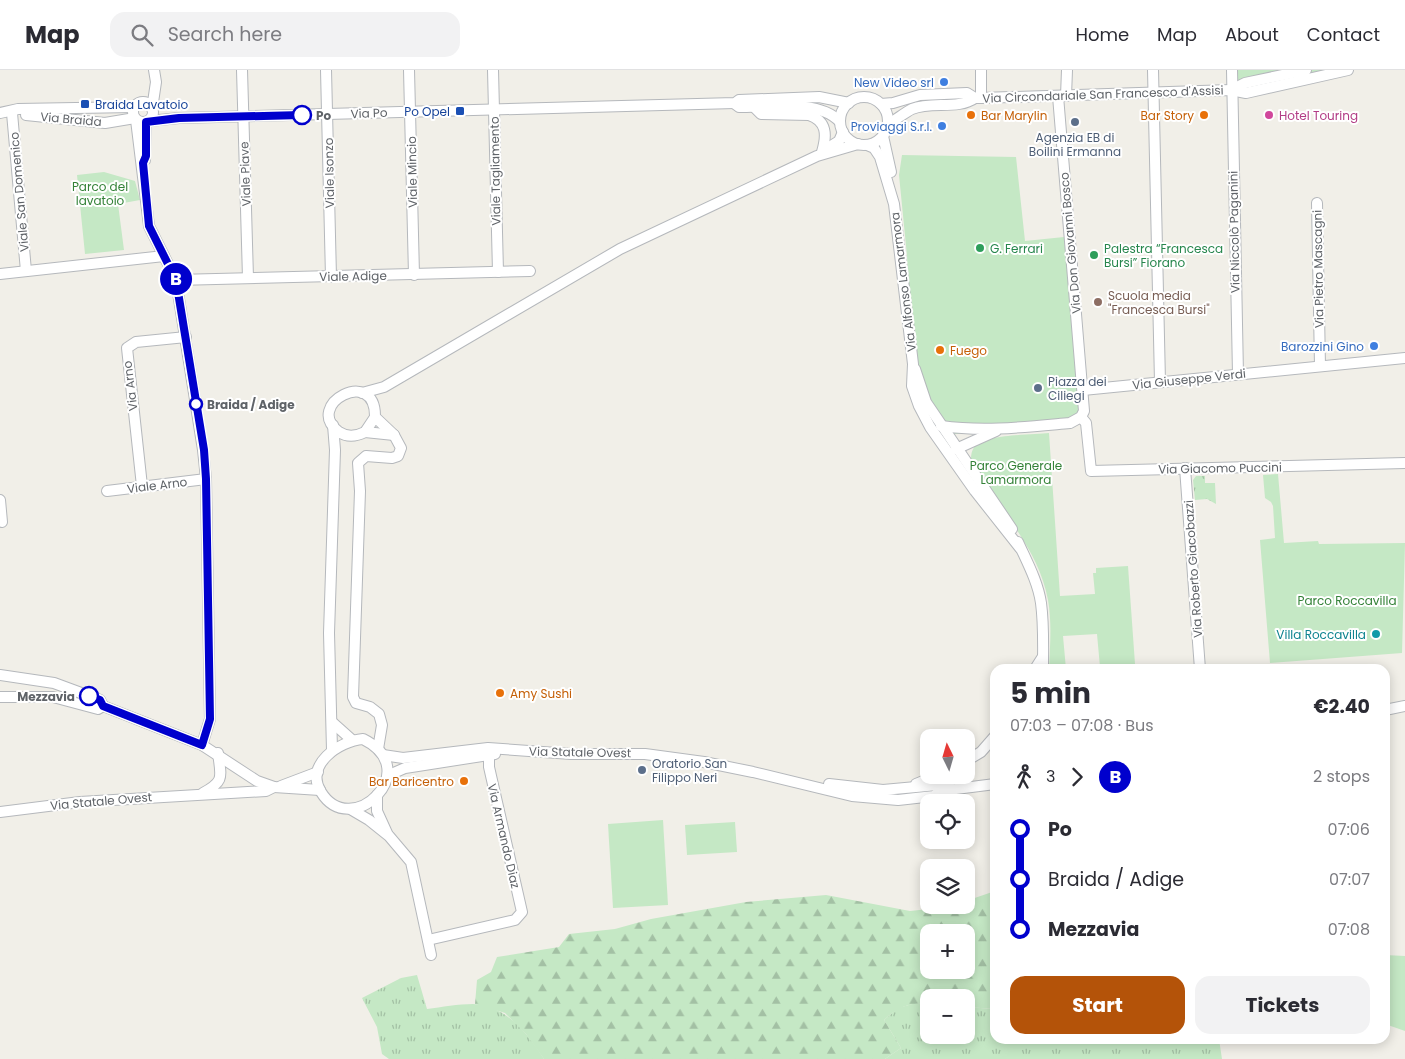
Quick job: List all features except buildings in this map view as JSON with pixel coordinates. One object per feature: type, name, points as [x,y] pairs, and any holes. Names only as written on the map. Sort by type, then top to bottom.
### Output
[{"type":"street","name":"Viale Piave","points":[[242,70],[248,278]]},
{"type":"street","name":"Viale Isonzo","points":[[326,70],[331,276]]},
{"type":"street","name":"Viale Mincio","points":[[409,70],[414,275]]},
{"type":"street","name":"Viale Tagliamento","points":[[492,70],[498,272]]},
{"type":"street","points":[[978,98],[981,70]]},
{"type":"street","name":"Via Don Giovanni Bosco","points":[[1067,70],[1062,96],[1083,390]]},
{"type":"street","points":[[1153,70],[1152,93],[1160,382]]},
{"type":"street","name":"Via Niccolò Paganini","points":[[1232,70],[1238,374]]},
{"type":"street","name":"Via Circondariale San Francesco d'Assisi","points":[[1231,90],[1245,83],[1306,70]]},
{"type":"street","name":"Via Circondariale San Francesco d'Assisi","points":[[888,124],[912,109],[929,105],[968,103],[978,98],[1231,90],[1246,93],[1348,70]]},
{"type":"street","points":[[154,74],[156,82],[143,114],[146,156],[143,163],[149,226],[176,280],[204,450],[210,719],[202,745]]},
{"type":"street","name":"Via Circondariale San Francesco d'Assisi","points":[[734,103],[739,100],[819,97],[849,103],[855,99],[869,98],[881,104],[893,103],[920,95],[967,93],[978,98]]},
{"type":"street","name":"Via Circondariale San Francesco d'Assisi","points":[[559,108],[734,103],[740,106],[810,107],[823,110],[862,144],[874,148],[880,157],[893,200]]},
{"type":"street","points":[[332,750],[333,722],[330,704],[329,633],[335,450],[330,412],[336,399],[348,392],[362,393],[384,387],[620,249],[819,154],[839,141],[844,108],[849,103]]},
{"type":"street","points":[[881,104],[887,114],[888,124],[883,136],[891,172],[893,200]]},
{"type":"street","name":"Via Circondariale San Francesco d'Assisi","points":[[754,107],[761,114],[809,115],[815,117],[823,124],[825,132],[819,154]]},
{"type":"street","name":"Via Po","points":[[143,114],[179,118],[559,108]]},
{"type":"street","name":"Via Braida","points":[[6,113],[18,110],[143,114]]},
{"type":"street","name":"Viale San Domenico","points":[[6,113],[26,271]]},
{"type":"street","points":[[819,154],[862,144],[883,136]]},
{"type":"street","name":"Via Alfonso Lamarmora","points":[[893,200],[913,364],[912,386],[922,412],[974,491],[1020,548]]},
{"type":"street","name":"Via Pietro Mascagni","points":[[1317,203],[1320,366]]},
{"type":"street","points":[[0,274],[164,256]]},
{"type":"street","name":"Viale Adige","points":[[176,280],[530,271]]},
{"type":"street","name":"Via Arno","points":[[142,486],[127,348],[136,342],[186,337]]},
{"type":"street","name":"Via Giuseppe Verdi","points":[[1083,390],[1405,358]]},
{"type":"street","name":"Via Alfonso Lamarmora","points":[[913,364],[926,402],[971,479],[974,491]]},
{"type":"street","points":[[373,405],[384,387]]},
{"type":"street","points":[[941,426],[1000,430],[1070,423],[1080,417],[1084,411],[1083,390]]},
{"type":"street","points":[[352,810],[370,802],[389,775],[381,752],[382,719],[376,710],[360,706],[352,697],[360,491],[358,463],[366,456],[392,458],[398,456],[401,448],[394,435],[375,417],[373,405],[362,393]]},
{"type":"street","name":"Via Alfonso Lamarmora","points":[[922,412],[952,446],[1012,530],[1032,572],[1041,602],[1044,636],[1043,664]]},
{"type":"street","points":[[366,432],[375,417]]},
{"type":"street","name":"Via Giacomo Puccini","points":[[1080,417],[1086,422],[1091,471],[1405,463]]},
{"type":"street","points":[[333,425],[337,430],[349,436]]},
{"type":"street","points":[[952,446],[969,429]]},
{"type":"street","points":[[952,446],[1000,430]]},
{"type":"street","points":[[335,450],[349,436],[366,432],[394,435]]},
{"type":"street","name":"Via Roberto Giacobazzi","points":[[1185,468],[1200,664]]},
{"type":"street","name":"Viale Arno","points":[[107,491],[206,479]]},
{"type":"street","points":[[0,500],[2,522]]},
{"type":"street","points":[[1038,664],[1042,658]]},
{"type":"street","points":[[0,675],[54,683],[100,700],[103,706],[202,745],[218,753],[257,781],[276,787]]},
{"type":"street","points":[[0,697],[53,697],[98,709],[103,706]]},
{"type":"street","points":[[1390,708],[1405,700]]},
{"type":"street","points":[[1390,709],[1405,706]]},
{"type":"street","name":"Via Statale Ovest","points":[[333,722],[357,739],[381,752],[403,758],[488,748],[508,751],[663,755],[799,782],[852,796],[888,800],[920,797]]},
{"type":"street","points":[[382,725],[357,739],[342,743],[332,750],[324,758],[316,779],[320,790],[327,800],[337,807],[352,810],[369,820],[389,836],[411,862],[431,955]]},
{"type":"street","points":[[975,756],[990,742]]},
{"type":"street","name":"Via Statale Ovest","points":[[389,775],[405,768],[508,751]]},
{"type":"street","points":[[203,793],[217,785],[220,779],[218,753]]},
{"type":"street","name":"Via Armando Diaz","points":[[428,940],[515,920],[521,916],[522,912],[489,767],[489,755]]},
{"type":"street","name":"Via Statale Ovest","points":[[0,812],[80,802],[266,790],[318,772]]},
{"type":"street","name":"Via Statale Ovest","points":[[799,782],[802,780],[853,788],[906,788],[990,780]]},
{"type":"street","points":[[906,788],[920,782]]},
{"type":"street","name":"Via Statale Ovest","points":[[936,794],[940,791],[990,785]]},
{"type":"street","name":"Via Statale Ovest","points":[[276,787],[320,790]]},
{"type":"street","name":"Via Statale Ovest","points":[[951,794],[990,790]]},
{"type":"street","points":[[377,794],[377,811],[389,836]]},
{"type":"green space","points":[[1233,70],[1327,70],[1233,89]]},
{"type":"green space","points":[[902,155],[1016,157],[1025,241],[1064,237],[1082,416],[942,436],[917,394],[913,371],[907,256],[899,175]]},
{"type":"green space","name":"Parco del lavatoio","points":[[104,172],[135,181],[140,200],[118,204],[124,250],[85,254],[77,175]]},
{"type":"green space","name":"Parco Generale Lamarmora","points":[[1049,433],[1060,596],[1095,594],[1093,573],[1096,573],[1096,568],[1128,566],[1135,664],[1100,664],[1097,634],[1063,636],[1066,664],[1049,664],[1050,617],[1048,600],[1036,564],[1017,530],[971,468],[971,456],[975,446],[989,439]]},
{"type":"green space","name":"Parco Roccavilla","points":[[1278,474],[1284,543],[1318,541],[1319,544],[1405,543],[1402,653],[1270,663],[1260,540],[1275,538],[1273,506],[1265,498],[1263,475]]},
{"type":"green space","points":[[1196,476],[1205,476],[1205,483],[1215,483],[1216,504],[1207,499],[1195,500],[1193,480]]},
{"type":"green space","points":[[663,820],[668,905],[613,908],[608,824]]},
{"type":"green space","points":[[735,822],[737,852],[687,855],[685,825]]},
{"type":"green space","points":[[990,893],[990,1009],[975,1008],[975,989],[920,989],[920,1004],[899,1009],[884,1020],[901,1048],[885,1059],[544,1059],[526,1034],[505,1013],[475,1004],[477,980],[491,972],[497,957],[559,947],[569,934],[615,929],[651,919],[746,902],[826,895],[910,911],[920,910],[920,914],[975,914],[975,898]]},
{"type":"green space","points":[[1390,955],[1405,956],[1405,1031],[1390,1026]]},
{"type":"green space","points":[[417,975],[427,1009],[473,1004],[496,1010],[515,1022],[544,1059],[389,1059],[382,1054],[377,1027],[362,998],[401,978]]},
{"type":"green space","points":[[920,1003],[920,1044],[975,1044],[975,1008],[990,1009],[990,1044],[1220,1044],[1222,1059],[885,1059],[901,1048],[884,1020],[898,1008]]},
{"type":"bus line","name":"B","points":[[89,696],[100,700],[103,706],[202,745],[207,734],[210,719],[204,450],[180,296],[176,280],[149,226],[143,163],[146,156],[146,122],[179,118],[302,115]]},
{"type":"place","name":"New Video srl","points":[[944,82]]},
{"type":"place","name":"Braida Lavatoio","points":[[85,104]]},
{"type":"place","name":"Po Opel","points":[[460,111]]},
{"type":"place","name":"Po","points":[[302,115]]},
{"type":"place","name":"Bar Marylin","points":[[971,115]]},
{"type":"place","name":"Bar Story","points":[[1204,115]]},
{"type":"place","name":"Hotel Touring","points":[[1269,115]]},
{"type":"place","name":"Agenzia EB di Boilini Ermanna","points":[[1075,122]]},
{"type":"place","name":"Proviaggi S.r.l.","points":[[942,126]]},
{"type":"place","name":"G. Ferrari","points":[[980,248]]},
{"type":"place","name":"Palestra “Francesca Bursi” Fiorano","points":[[1094,255]]},
{"type":"place","name":"Scuola media \"Francesca Bursi\"","points":[[1098,302]]},
{"type":"place","name":"Barozzini Gino","points":[[1374,346]]},
{"type":"place","name":"Fuego","points":[[940,350]]},
{"type":"place","name":"Piazza dei Ciliegi","points":[[1038,388]]},
{"type":"place","name":"Braida / Adige","points":[[196,404]]},
{"type":"place","name":"Villa Roccavilla","points":[[1376,634]]},
{"type":"place","name":"Amy Sushi","points":[[500,693]]},
{"type":"place","name":"Mezzavia","points":[[89,696]]},
{"type":"place","name":"Oratorio San Filippo Neri","points":[[642,770]]},
{"type":"place","name":"Bar Baricentro","points":[[464,781]]}]
